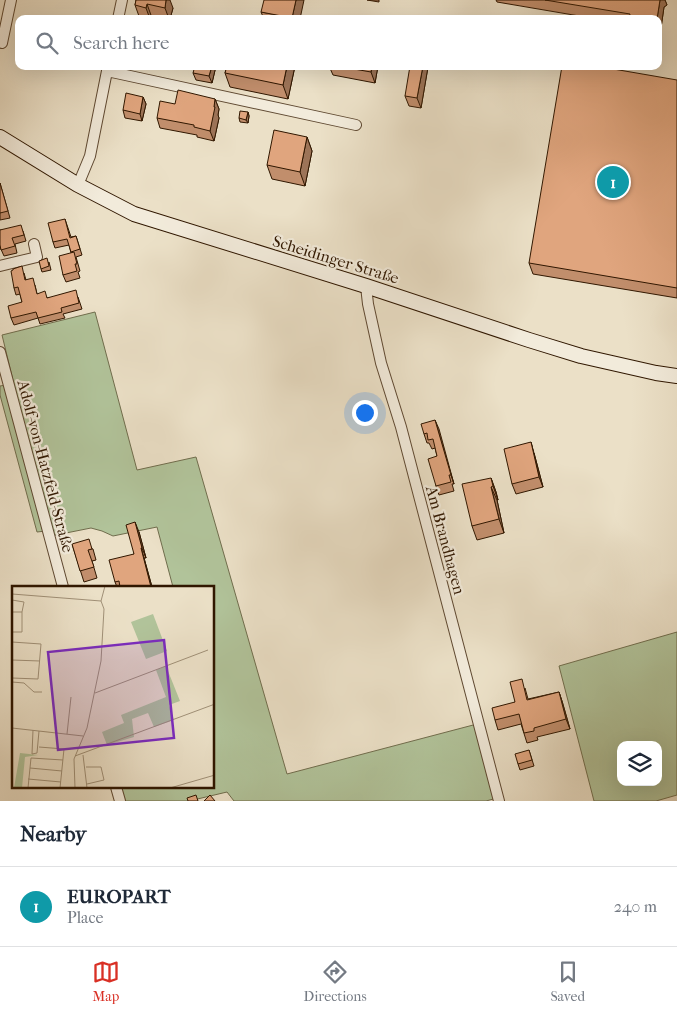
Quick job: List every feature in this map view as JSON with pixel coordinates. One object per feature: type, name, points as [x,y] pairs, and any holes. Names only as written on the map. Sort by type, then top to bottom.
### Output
[{"type":"main road","name":"Scheidinger Straße","points":[[0,137],[78,185],[134,214],[366,286],[581,356],[677,376]]},
{"type":"street","points":[[0,42],[2,43],[11,0]]},
{"type":"street","points":[[119,15],[122,0]]},
{"type":"street","points":[[78,185],[90,156],[108,70]]},
{"type":"street","points":[[112,70],[356,125]]},
{"type":"street","points":[[0,266],[36,257],[34,244]]},
{"type":"street","name":"Am Brandhagen","points":[[366,286],[368,304],[382,362],[499,801]]},
{"type":"street","name":"Adolf-von-Hatzfeld-Straße","points":[[0,352],[63,586]]},
{"type":"street","points":[[116,788],[120,801]]},
{"type":"green space","points":[[95,312],[137,470],[196,457],[287,774],[477,724],[497,798],[486,801],[234,801],[227,792],[189,801],[121,801],[117,788],[215,788],[215,586],[173,586],[157,527],[113,536],[91,528],[51,536],[2,335]]},
{"type":"green space","points":[[6,385],[46,531],[37,532],[0,395],[0,386]]},
{"type":"green space","points":[[677,632],[677,795],[656,801],[594,801],[559,666]]},
{"type":"building","points":[[136,0],[166,0],[165,8],[147,4],[146,8],[135,5]]},
{"type":"building","points":[[264,0],[296,0],[293,15],[276,15],[261,12]]},
{"type":"building","points":[[545,0],[660,0],[658,15],[630,14]]},
{"type":"building","points":[[194,70],[211,70],[209,76],[193,73]]},
{"type":"building","points":[[226,70],[286,70],[283,85],[225,73]]},
{"type":"building","points":[[409,70],[422,70],[417,98],[405,96]]},
{"type":"building","points":[[561,70],[619,70],[677,80],[677,288],[529,263]]},
{"type":"building","points":[[178,90],[215,99],[210,131],[194,127],[194,125],[157,118],[160,101],[175,104]]},
{"type":"building","points":[[126,93],[143,97],[140,114],[123,110]]},
{"type":"building","points":[[240,111],[248,112],[246,120],[239,118]]},
{"type":"building","points":[[274,130],[307,137],[300,172],[267,165]]},
{"type":"building","points":[[0,183],[8,211],[0,213]]},
{"type":"building","points":[[65,219],[70,238],[76,236],[80,249],[71,252],[67,239],[53,242],[48,223]]},
{"type":"building","points":[[21,225],[24,235],[12,238],[15,246],[1,250],[0,230]]},
{"type":"building","points":[[74,252],[77,271],[63,275],[59,256]]},
{"type":"building","points":[[47,258],[49,266],[41,269],[39,261]]},
{"type":"building","points":[[22,266],[25,280],[33,278],[37,294],[45,291],[47,298],[76,290],[79,303],[61,308],[62,312],[38,318],[36,312],[11,318],[8,306],[22,302],[18,287],[14,288],[11,271]]},
{"type":"building","points":[[435,420],[451,475],[449,475],[451,482],[436,486],[428,459],[437,456],[433,439],[428,440],[427,433],[424,434],[421,424]]},
{"type":"building","points":[[531,442],[539,477],[512,484],[504,449]]},
{"type":"building","points":[[491,478],[493,486],[491,487],[499,519],[472,526],[462,484]]},
{"type":"building","points":[[135,522],[151,586],[120,586],[119,581],[115,582],[109,560],[134,554],[126,525]]},
{"type":"building","points":[[89,539],[92,549],[88,550],[94,567],[80,571],[72,544]]},
{"type":"building","points":[[522,679],[527,700],[559,692],[566,719],[534,728],[534,731],[524,733],[519,714],[495,720],[492,708],[515,702],[510,682]]},
{"type":"building","points":[[529,750],[532,760],[518,764],[515,754]]},
{"type":"building","points":[[196,795],[198,801],[188,801],[187,798]]},
{"type":"building","points":[[210,795],[215,801],[204,801]]},
{"type":"place","name":"EUROPART","points":[[613,182]]}]
